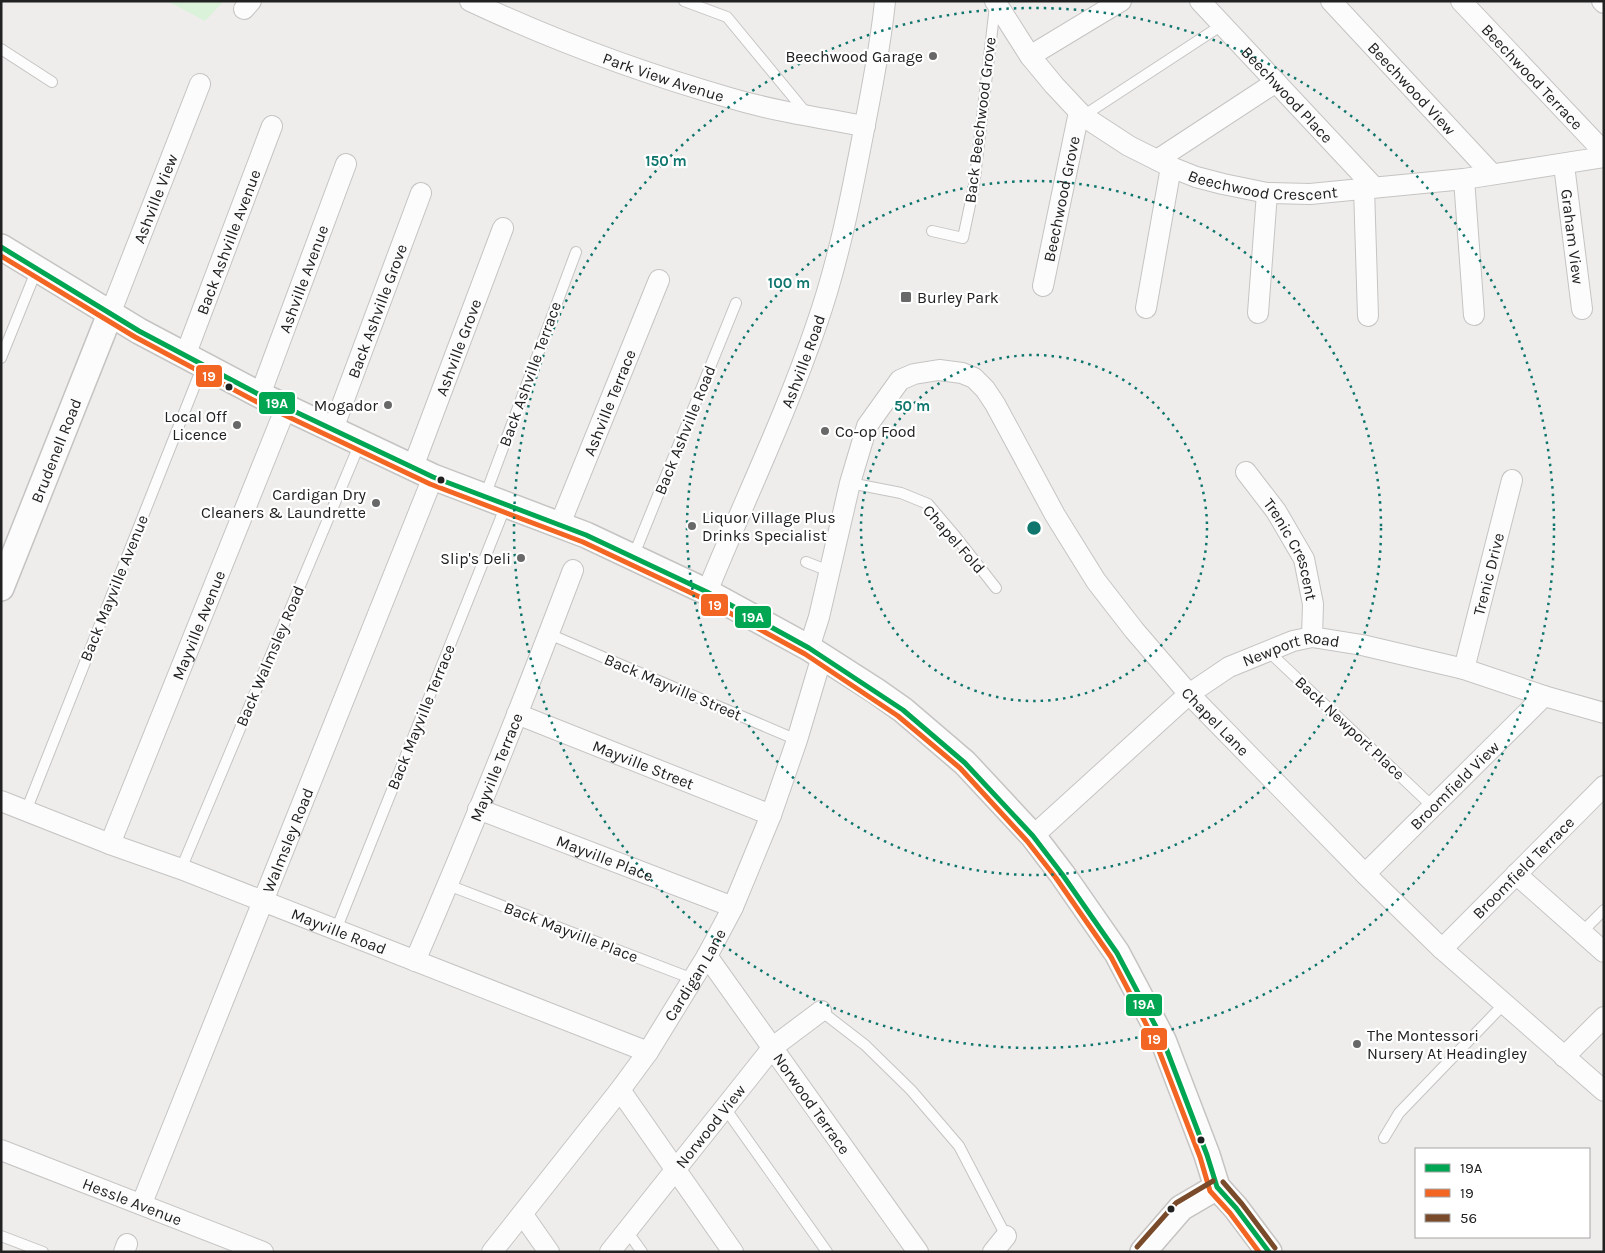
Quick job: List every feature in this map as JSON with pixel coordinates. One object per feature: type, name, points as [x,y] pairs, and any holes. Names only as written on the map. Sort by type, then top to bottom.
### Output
[{"type":"street","name":"Park View Avenue","points":[[470,1],[600,56],[731,99],[865,126]]},
{"type":"street","name":"Ashville Road","points":[[707,592],[773,438],[816,326],[841,239],[861,152],[875,76],[885,1]]},
{"type":"street","points":[[1030,56],[1121,1]]},
{"type":"street","name":"Beechwood Place","points":[[1200,1],[1276,82],[1369,187]]},
{"type":"street","name":"Beechwood View","points":[[1331,1],[1492,174]]},
{"type":"street","name":"Beechwood Terrace","points":[[1462,1],[1604,152]]},
{"type":"street","name":"Beechwood Crescent","points":[[995,2],[1030,56],[1054,86],[1081,114],[1129,146],[1164,164],[1196,177],[1267,193],[1310,194],[1464,178],[1564,165],[1604,157]]},
{"type":"street","points":[[1146,308],[1164,164],[1276,82]]},
{"type":"street","name":"Ashville View","points":[[110,314],[200,84]]},
{"type":"street","name":"Beechwood Grove","points":[[1042,286],[1081,114]]},
{"type":"street","name":"Back Ashville Avenue","points":[[194,360],[272,126]]},
{"type":"street","name":"Ashville Avenue","points":[[260,395],[346,164]]},
{"type":"street","name":"Graham View","points":[[1564,165],[1582,309]]},
{"type":"street","points":[[1464,178],[1474,315]]},
{"type":"street","points":[[1368,316],[1369,187]]},
{"type":"street","name":"Back Ashville Grove","points":[[333,429],[421,193]]},
{"type":"street","points":[[1258,314],[1267,193]]},
{"type":"street","name":"Ashville Grove","points":[[423,472],[503,228]]},
{"type":"street","points":[[1,247],[110,314],[260,395],[423,472],[560,524],[633,556],[707,592],[816,652],[876,690],[903,710],[965,763],[1033,836],[1117,953],[1158,1031],[1207,1155],[1216,1187],[1236,1208],[1269,1252]]},
{"type":"street","name":"Ashville Terrace","points":[[560,524],[658,280]]},
{"type":"street","name":"Brudenell Road","points":[[1,588],[110,314]]},
{"type":"street","name":"Chapel Lane","points":[[877,411],[900,380],[914,374],[963,367],[985,389],[1012,432],[1055,515],[1096,581],[1134,630],[1189,694],[1365,874],[1442,949],[1604,1092]]},
{"type":"street","name":"Mayville Avenue","points":[[110,844],[286,407]]},
{"type":"street","name":"Cardigan Lane","points":[[492,1252],[648,1052],[707,956],[733,907],[771,816],[797,740],[816,652],[819,617],[850,483],[867,426],[877,411]]},
{"type":"street","name":"Walmsley Road","points":[[142,1204],[262,902],[423,472]]},
{"type":"street","name":"Trenic Crescent","points":[[1246,472],[1276,511],[1304,559],[1314,604],[1312,637]]},
{"type":"street","name":"Trenic Drive","points":[[1464,670],[1512,480]]},
{"type":"street","name":"Mayville Terrace","points":[[415,961],[448,885],[573,570]]},
{"type":"street","name":"Newport Road","points":[[1033,836],[1189,694],[1229,667],[1293,641],[1312,637],[1362,645],[1464,670],[1604,713]]},
{"type":"street","name":"Broomfield View","points":[[1365,874],[1544,696]]},
{"type":"street","name":"Mayville Street","points":[[517,714],[771,816]]},
{"type":"street","name":"Broomfield Terrace","points":[[1442,949],[1604,786]]},
{"type":"street","name":"Mayville Road","points":[[1,801],[110,844],[181,869],[648,1052]]},
{"type":"street","name":"Mayville Place","points":[[478,809],[733,907]]},
{"type":"street","points":[[1516,874],[1604,952]]},
{"type":"street","name":"Norwood Terrace","points":[[707,956],[918,1252]]},
{"type":"street","name":"Norwood View","points":[[610,1252],[773,1047],[821,1011]]},
{"type":"street","points":[[1564,1057],[1604,1017]]},
{"type":"street","points":[[620,1090],[733,1252]]},
{"type":"street","name":"Hessle Avenue","points":[[1,1150],[263,1252]]},
{"type":"street","points":[[1143,1252],[1181,1208],[1216,1187]]},
{"type":"street","points":[[522,1215],[549,1252]]},
{"type":"street","points":[[993,1252],[1006,1236]]},
{"type":"lane","points":[[684,1],[727,17],[809,116]]},
{"type":"lane","name":"Back Beechwood Grove","points":[[932,231],[963,238],[974,186],[995,2]]},
{"type":"lane","points":[[1081,114],[1222,25]]},
{"type":"lane","points":[[1,49],[52,82]]},
{"type":"lane","name":"Back Ashville Terrace","points":[[496,500],[576,252]]},
{"type":"lane","points":[[1,358],[37,269]]},
{"type":"lane","name":"Back Ashville Road","points":[[633,556],[736,303]]},
{"type":"lane","name":"Back Mayville Avenue","points":[[26,811],[194,360]]},
{"type":"lane","name":"Back Walmsley Road","points":[[181,869],[360,443]]},
{"type":"lane","name":"Chapel Fold","points":[[850,483],[901,493],[928,504],[996,588]]},
{"type":"lane","name":"Back Mayville Terrace","points":[[336,930],[496,500]]},
{"type":"lane","points":[[806,562],[829,571]]},
{"type":"lane","name":"Back Mayville Street","points":[[548,634],[797,740]]},
{"type":"lane","name":"Back Newport Place","points":[[1267,650],[1432,806]]},
{"type":"lane","name":"Back Mayville Place","points":[[448,885],[693,979]]},
{"type":"lane","points":[[1582,932],[1604,910]]},
{"type":"lane","points":[[1384,1138],[1399,1113],[1504,1004]]},
{"type":"lane","points":[[821,1011],[872,1051],[911,1090],[959,1146],[1006,1236]]},
{"type":"lane","points":[[725,1108],[827,1252]]},
{"type":"lane","points":[[627,1231],[642,1252]]},
{"type":"lane","points":[[1,1236],[43,1252]]},
{"type":"green space","points":[[167,1],[224,1],[205,21]]},
{"type":"transit line","name":"19A","points":[[1,247],[139,331],[260,395],[433,477],[586,535],[707,592],[809,648],[903,710],[965,763],[1033,836],[1117,953],[1163,1040],[1207,1155],[1217,1187],[1236,1208],[1269,1252]]},
{"type":"transit line","name":"19","points":[[1,256],[135,337],[257,402],[430,484],[583,542],[704,599],[805,654],[898,716],[960,768],[1027,841],[1056,878],[1111,957],[1156,1043],[1200,1157],[1210,1191],[1230,1213],[1259,1252]]},
{"type":"transit line","name":"56","points":[[1137,1247],[1176,1203],[1213,1181]]},
{"type":"transit line","name":"56","points":[[1223,1182],[1275,1248]]},
{"type":"place","name":"Beechwood Garage","points":[[933,56]]},
{"type":"place","name":"Burley Park","points":[[906,297]]},
{"type":"place","name":"Mogador","points":[[388,405]]},
{"type":"place","name":"Local Off Licence","points":[[237,425]]},
{"type":"place","name":"Co-op Food","points":[[825,431]]},
{"type":"place","name":"Cardigan Dry Cleaners & Laundrette","points":[[376,503]]},
{"type":"place","name":"Liquor Village Plus Drinks Specialist","points":[[692,526]]},
{"type":"place","name":"Slip's Deli","points":[[521,558]]},
{"type":"place","name":"The Montessori Nursery At Headingley","points":[[1357,1044]]}]
